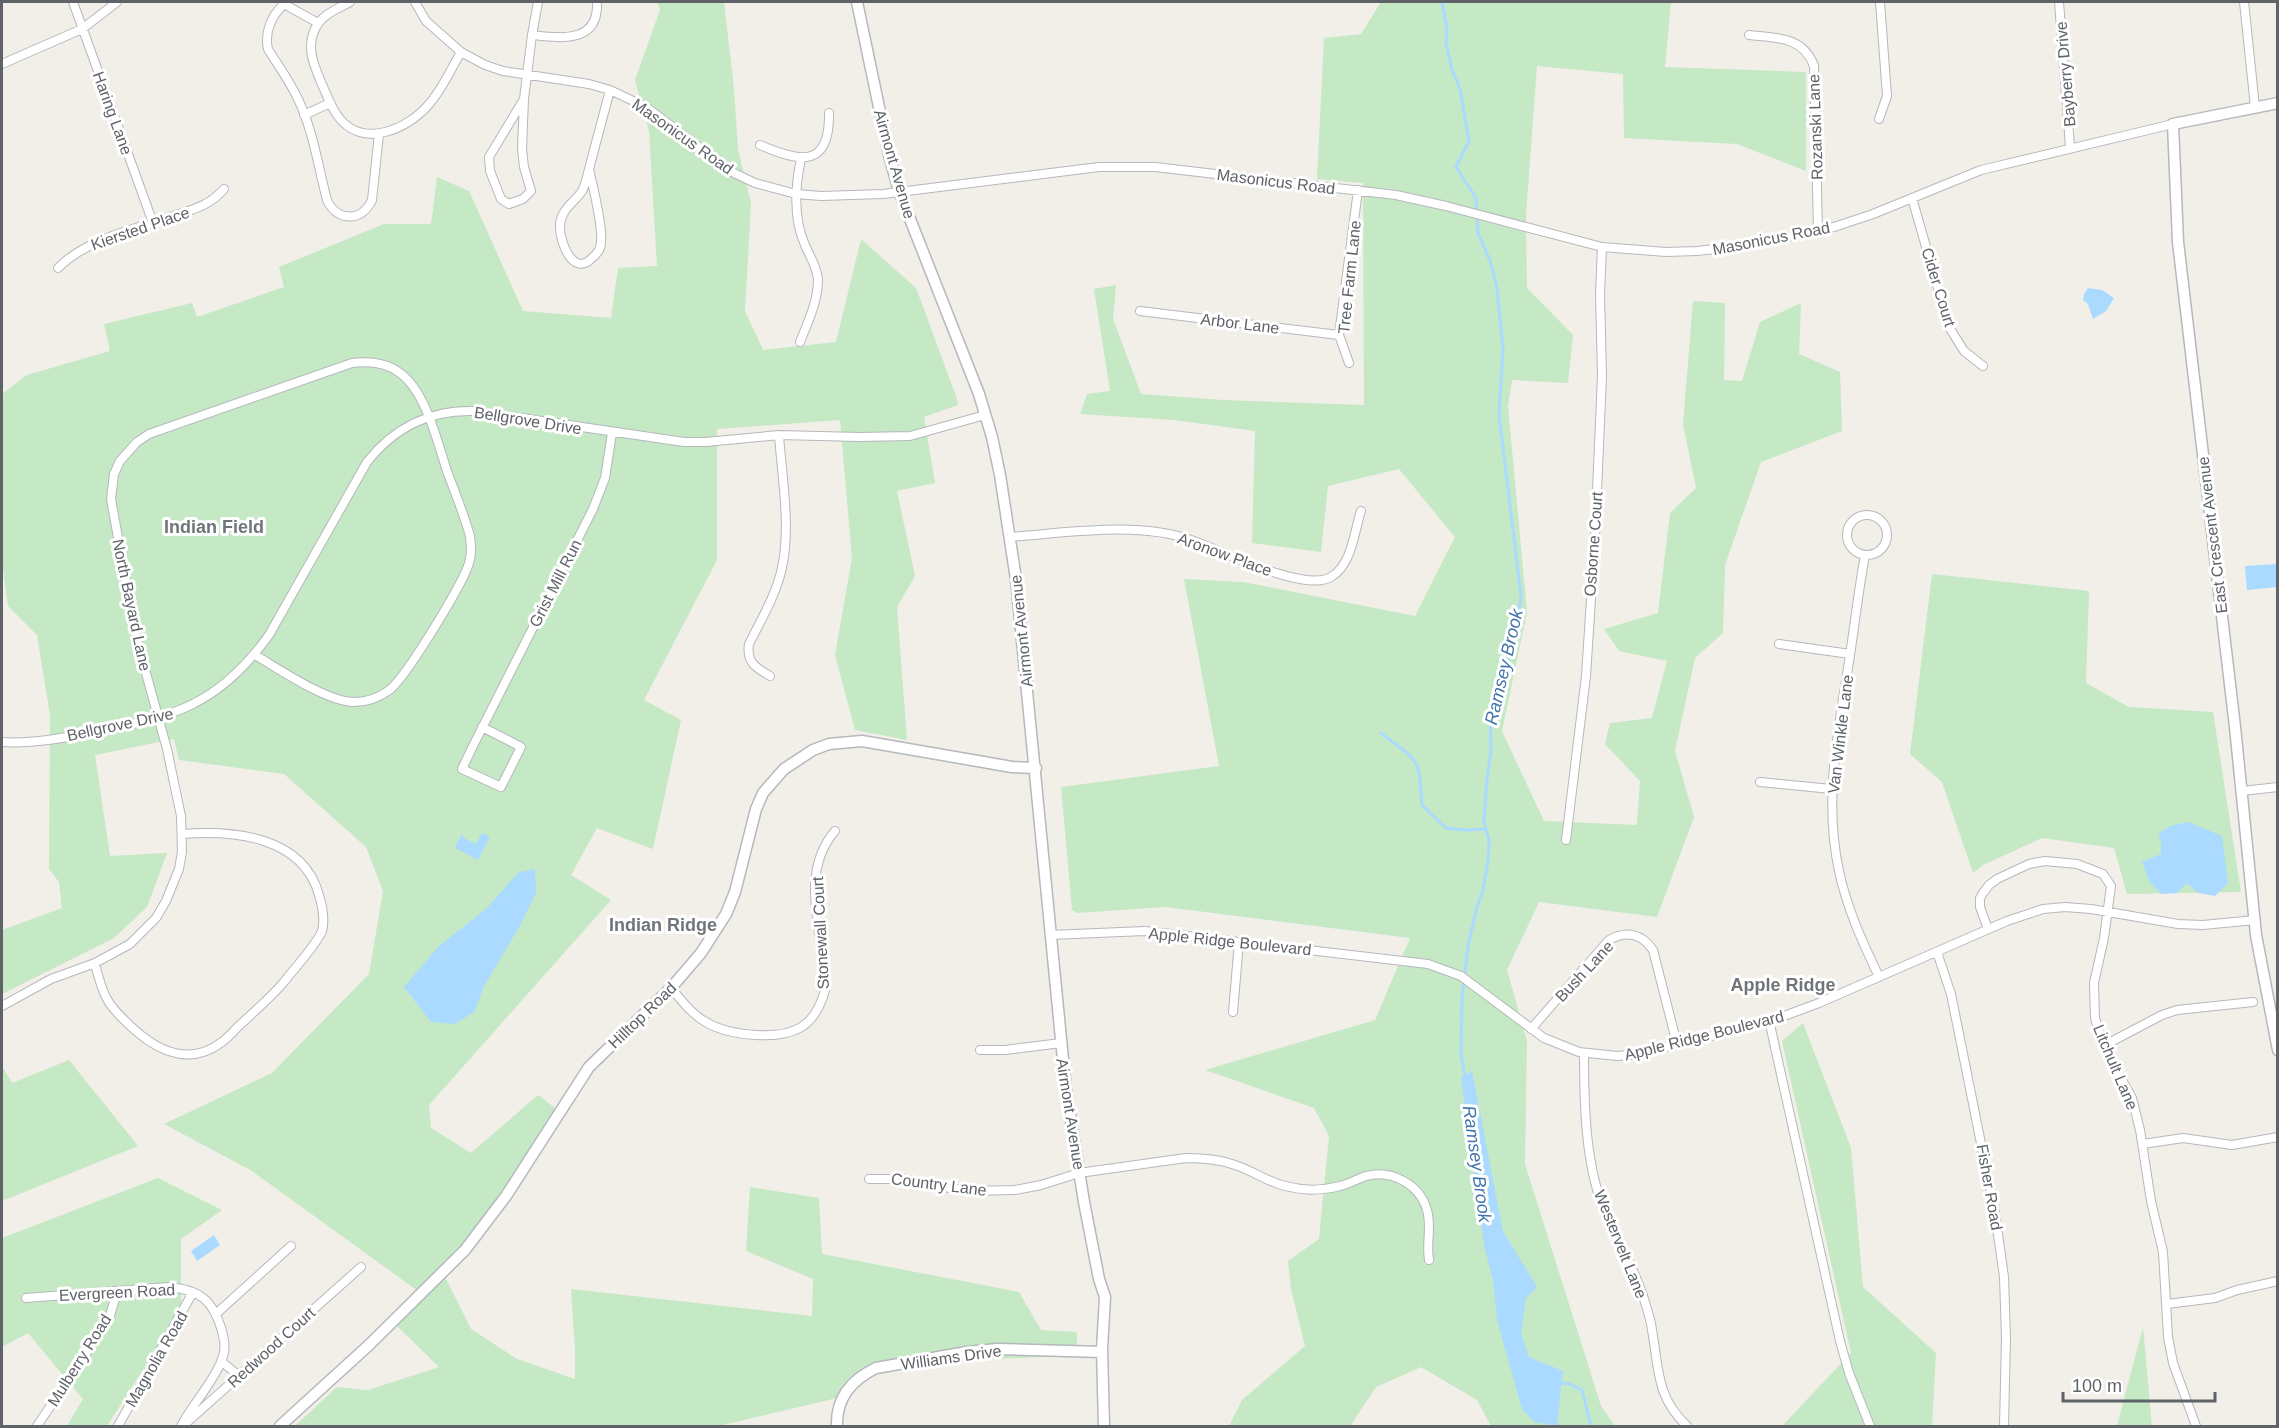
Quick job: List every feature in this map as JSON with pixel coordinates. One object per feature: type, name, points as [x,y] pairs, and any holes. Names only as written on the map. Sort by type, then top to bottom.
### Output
[{"type":"street","name":"Haring Lane","points":[[73,2],[153,223]]},
{"type":"street","points":[[2,64],[82,29],[117,2]]},
{"type":"street","points":[[350,2],[318,23],[311,44],[312,60],[330,103],[338,116],[352,129],[361,133],[379,134],[396,129],[421,113],[431,102],[461,52]]},
{"type":"street","name":"Masonicus Road","points":[[415,2],[426,21],[461,52],[484,65],[503,71],[579,82],[610,90],[646,107],[732,171],[755,183],[796,194],[844,196],[1066,170],[1155,167],[1358,190],[1420,200],[1602,247],[1666,252],[1697,251],[1750,245],[1818,231],[1853,221],[1981,170],[2173,124]]},
{"type":"street","points":[[524,99],[489,157],[489,171],[501,200],[509,204],[523,199],[531,191],[522,149],[524,99],[538,2]]},
{"type":"street","points":[[532,36],[568,38],[577,36],[595,18],[597,2]]},
{"type":"street","name":"Airmont Avenue","points":[[857,2],[889,155],[899,191],[956,333],[985,415],[1000,475],[1016,579],[1066,1090],[1099,1279],[1106,1297],[1102,1352],[1104,1426]]},
{"type":"street","points":[[1879,119],[1887,96],[1880,2]]},
{"type":"street","name":"Bayberry Drive","points":[[2059,2],[2070,147]]},
{"type":"street","points":[[2244,2],[2255,107]]},
{"type":"street","points":[[318,23],[284,4],[277,11],[267,33],[268,49],[296,96],[304,115],[330,207],[342,216],[357,216],[369,207],[372,200],[379,134]]},
{"type":"street","name":"Rozanski Lane","points":[[1749,35],[1784,39],[1801,45],[1810,55],[1814,66],[1818,231]]},
{"type":"street","points":[[589,169],[602,243],[598,252],[589,261],[583,263],[576,262],[566,252],[560,222],[570,202],[580,193],[589,169],[610,90]]},
{"type":"street","points":[[304,115],[330,103]]},
{"type":"street","points":[[2173,124],[2277,103]]},
{"type":"street","points":[[760,145],[801,159],[815,155],[824,147],[828,138],[829,113]]},
{"type":"street","name":"East Crescent Avenue","points":[[2173,124],[2178,242],[2255,920],[2277,1050]]},
{"type":"street","points":[[800,342],[816,297],[818,278],[814,261],[799,227],[796,194],[801,159]]},
{"type":"street","name":"Kiersted Place","points":[[58,268],[69,257],[95,242],[209,204],[224,189]]},
{"type":"street","name":"Tree Farm Lane","points":[[1349,363],[1340,335],[1358,190]]},
{"type":"street","name":"Cider Court","points":[[1912,198],[1949,327],[1964,351],[1983,366]]},
{"type":"street","name":"Osborne Court","points":[[1566,840],[1586,676],[1602,376],[1599,294],[1602,247]]},
{"type":"street","name":"Arbor Lane","points":[[1140,311],[1340,335]]},
{"type":"street","name":"North Bayard Lane","points":[[2,1006],[51,979],[95,963],[130,944],[156,918],[174,884],[182,852],[181,816],[167,749],[130,609],[111,499],[114,474],[128,450],[149,434],[352,363],[364,362],[388,366],[400,373],[419,396],[428,416],[466,524],[472,550],[466,574],[403,676],[389,691],[378,697],[366,701],[341,701],[329,697],[255,655]]},
{"type":"street","name":"Bellgrove Drive","points":[[2,742],[28,742],[75,736],[159,719],[180,711],[218,690],[236,676],[269,635],[367,462],[388,439],[402,428],[428,416],[444,412],[473,411],[684,442],[779,435],[910,436],[985,415]]},
{"type":"street","name":"Grist Mill Run","points":[[482,727],[521,747],[501,788],[462,769],[482,727],[593,509],[605,478],[612,433]]},
{"type":"street","points":[[770,676],[754,666],[748,652],[749,644],[771,600],[782,569],[785,544],[779,435]]},
{"type":"street","name":"Aronow Place","points":[[1009,537],[1132,530],[1158,532],[1191,539],[1286,575],[1321,580],[1331,576],[1342,566],[1349,552],[1361,511]]},
{"type":"street","points":[[1868,515],[1878,518],[1888,532],[1882,550],[1876,554],[1865,555],[1852,549],[1847,539],[1847,530],[1860,516],[1868,515]]},
{"type":"street","name":"Van Winkle Lane","points":[[1865,555],[1834,750],[1831,789],[1834,840],[1842,883],[1857,928],[1879,977]]},
{"type":"street","points":[[1779,644],[1850,654]]},
{"type":"street","name":"Hilltop Road","points":[[280,1426],[369,1345],[465,1251],[506,1196],[589,1067],[671,988],[701,953],[726,914],[743,866],[753,817],[764,793],[774,779],[798,758],[830,744],[862,741],[1012,767],[1036,768]]},
{"type":"street","points":[[1760,782],[1831,789]]},
{"type":"street","points":[[2242,791],[2277,786]]},
{"type":"street","name":"Stonewall Court","points":[[671,988],[690,1011],[729,1032],[777,1036],[789,1034],[809,1022],[822,1003],[825,990],[816,910],[817,863],[826,841],[834,831]]},
{"type":"street","points":[[95,963],[100,988],[105,999],[119,1016],[152,1044],[174,1053],[188,1054],[210,1049],[232,1034],[278,989],[321,931],[322,910],[318,891],[304,866],[294,856],[268,842],[247,836],[206,832],[182,834]]},
{"type":"street","name":"Litchult Lane","points":[[1988,929],[1980,907],[1980,898],[1989,885],[2012,871],[2045,861],[2077,864],[2103,874],[2111,886],[2094,983],[2095,1018],[2103,1046],[2132,1098],[2163,1252],[2168,1337],[2173,1363],[2196,1426]]},
{"type":"street","name":"Apple Ridge Boulevard","points":[[1050,935],[1145,931],[1428,964],[1445,969],[1476,986],[1531,1029],[1561,1046],[1584,1053],[1617,1056],[1638,1054],[1769,1020],[1819,1003],[1988,929],[2043,909],[2065,907],[2178,924],[2203,925],[2255,920]]},
{"type":"street","name":"Bush Lane","points":[[1531,1029],[1609,940],[1617,936],[1633,934],[1648,942],[1653,950],[1677,1044]]},
{"type":"street","points":[[1233,1012],[1239,942]]},
{"type":"street","name":"Fisher Road","points":[[1937,952],[1951,994],[1968,1068],[1995,1213],[2004,1276],[2006,1338],[2004,1426]]},
{"type":"street","points":[[2103,1046],[2162,1015],[2177,1010],[2253,1002]]},
{"type":"street","points":[[1769,1020],[1840,1341],[1870,1426]]},
{"type":"street","points":[[980,1050],[1005,1050],[1061,1043]]},
{"type":"street","name":"Westervelt Lane","points":[[1584,1053],[1584,1091],[1596,1184],[1603,1206],[1643,1296],[1652,1328],[1663,1396],[1672,1412],[1687,1426]]},
{"type":"street","points":[[2143,1144],[2183,1138],[2232,1144],[2277,1137]]},
{"type":"street","name":"Country Lane","points":[[869,1179],[902,1179],[966,1191],[988,1191],[1041,1185],[1079,1173],[1186,1158],[1202,1158],[1235,1164],[1275,1184],[1306,1189],[1324,1189],[1366,1176],[1388,1175],[1408,1184],[1423,1200],[1430,1222],[1426,1248],[1429,1260]]},
{"type":"street","points":[[182,1426],[221,1361],[226,1346],[217,1313],[291,1246]]},
{"type":"street","name":"Redwood Court","points":[[182,1426],[361,1267]]},
{"type":"street","points":[[2167,1304],[2215,1298],[2237,1290],[2277,1281]]},
{"type":"street","name":"Evergreen Road","points":[[26,1298],[169,1287],[193,1292],[207,1300],[217,1313]]},
{"type":"street","name":"Mulberry Road","points":[[37,1426],[109,1319],[117,1292]]},
{"type":"street","name":"Magnolia Road","points":[[118,1426],[193,1292]]},
{"type":"street","name":"Williams Drive","points":[[837,1426],[837,1412],[847,1390],[864,1374],[876,1368],[997,1349],[1102,1352]]},
{"type":"street","points":[[221,1361],[239,1376]]},
{"type":"green space","points":[[657,2],[724,2],[738,150],[751,203],[745,311],[763,350],[836,342],[861,239],[916,288],[956,396],[958,405],[924,417],[935,483],[897,491],[915,576],[897,607],[907,740],[855,730],[835,655],[852,558],[840,420],[717,429],[717,560],[644,700],[681,720],[653,849],[597,828],[571,875],[611,900],[429,1105],[431,1128],[471,1153],[538,1095],[559,1111],[443,1273],[471,1329],[517,1359],[575,1379],[571,1289],[812,1316],[813,1279],[746,1251],[750,1187],[819,1198],[822,1254],[1019,1292],[1041,1330],[1077,1332],[1077,1355],[883,1365],[837,1398],[719,1426],[295,1426],[337,1387],[368,1390],[439,1367],[395,1324],[422,1294],[252,1171],[164,1124],[272,1073],[369,974],[383,891],[366,847],[284,774],[179,760],[174,739],[95,755],[110,856],[167,853],[147,907],[114,938],[2,994],[2,930],[62,908],[59,882],[49,869],[50,715],[37,635],[8,606],[2,562],[2,394],[27,375],[110,351],[104,324],[192,303],[197,317],[284,287],[279,267],[384,224],[431,224],[437,177],[469,191],[523,311],[611,318],[618,268],[657,266],[649,131],[635,80],[660,10]]},
{"type":"green space","points":[[1381,2],[1671,2],[1665,67],[1806,72],[1806,171],[1737,144],[1624,138],[1623,74],[1537,66],[1526,215],[1527,288],[1573,335],[1568,383],[1512,380],[1508,406],[1527,612],[1502,731],[1544,821],[1637,825],[1640,781],[1605,744],[1610,723],[1652,718],[1667,661],[1619,651],[1604,629],[1658,613],[1670,513],[1696,488],[1683,424],[1693,301],[1725,303],[1724,380],[1742,381],[1760,322],[1801,303],[1799,354],[1840,372],[1842,431],[1761,462],[1725,565],[1723,633],[1695,658],[1675,751],[1694,817],[1657,917],[1539,902],[1507,970],[1527,1041],[1525,1164],[1601,1406],[1615,1426],[1491,1426],[1477,1400],[1421,1367],[1376,1387],[1350,1426],[1229,1426],[1242,1400],[1305,1346],[1291,1289],[1288,1261],[1319,1239],[1329,1136],[1314,1108],[1205,1070],[1375,1020],[1410,938],[1166,907],[1077,913],[1072,910],[1061,787],[1219,766],[1184,579],[1243,582],[1415,616],[1455,537],[1399,469],[1328,486],[1321,552],[1252,543],[1255,431],[1174,420],[1080,414],[1087,394],[1110,391],[1094,289],[1116,285],[1113,319],[1141,394],[1223,400],[1364,405],[1363,183],[1317,179],[1324,38],[1361,34]]},
{"type":"green space","points":[[1932,574],[2089,591],[2086,683],[2129,707],[2213,712],[2241,892],[2127,894],[2114,848],[2042,838],[1983,865],[1973,873],[1942,782],[1910,754]]},
{"type":"green space","points":[[1803,1023],[1851,1148],[1863,1287],[1936,1353],[1932,1426],[1782,1426],[1851,1353],[1782,1041]]},
{"type":"green space","points":[[69,1060],[138,1146],[2,1201],[2,1066],[12,1083]]},
{"type":"green space","points":[[158,1178],[222,1210],[181,1239],[181,1311],[107,1426],[67,1426],[83,1399],[28,1333],[2,1347],[2,1238]]},
{"type":"green space","points":[[2143,1327],[2152,1426],[2117,1426]]},
{"type":"water","points":[[2088,288],[2102,290],[2114,298],[2106,311],[2093,319],[2088,304],[2083,300]]},
{"type":"water","points":[[2277,564],[2277,587],[2247,590],[2245,566]]},
{"type":"water","points":[[2188,822],[2222,836],[2228,883],[2215,896],[2198,893],[2187,883],[2177,893],[2161,894],[2149,881],[2142,862],[2161,854],[2161,841],[2158,834],[2170,826]]},
{"type":"water","points":[[482,833],[490,837],[478,860],[455,848],[462,834],[464,838],[476,844]]},
{"type":"water","points":[[535,869],[536,893],[522,922],[483,988],[475,1011],[455,1024],[431,1022],[404,987],[439,946],[486,909],[519,872]]},
{"type":"water","points":[[1472,1071],[1503,1231],[1537,1287],[1526,1298],[1521,1333],[1529,1357],[1563,1371],[1557,1426],[1534,1422],[1522,1409],[1497,1320],[1493,1281],[1484,1245],[1461,1078]]},
{"type":"water","points":[[214,1235],[220,1245],[197,1261],[191,1251]]},
{"type":"waterway","name":"Ramsey Brook","points":[[1442,2],[1447,30],[1446,43],[1452,70],[1460,89],[1469,141],[1456,167],[1476,198],[1478,233],[1491,263],[1497,289],[1503,349],[1499,415],[1521,596],[1517,627],[1506,669],[1490,712],[1491,751],[1484,821],[1489,841],[1488,861],[1468,946],[1462,998],[1461,1054],[1465,1077]]},
{"type":"waterway","points":[[1381,733],[1414,761],[1419,774],[1422,805],[1446,828],[1486,829]]},
{"type":"waterway","name":"Ramsey Brook","points":[[1560,1383],[1570,1384],[1582,1390],[1591,1426]]},
{"type":"district","name":"Indian Field","points":[[214,527]]},
{"type":"district","name":"Indian Ridge","points":[[663,925]]},
{"type":"district","name":"Apple Ridge","points":[[1783,985]]}]
